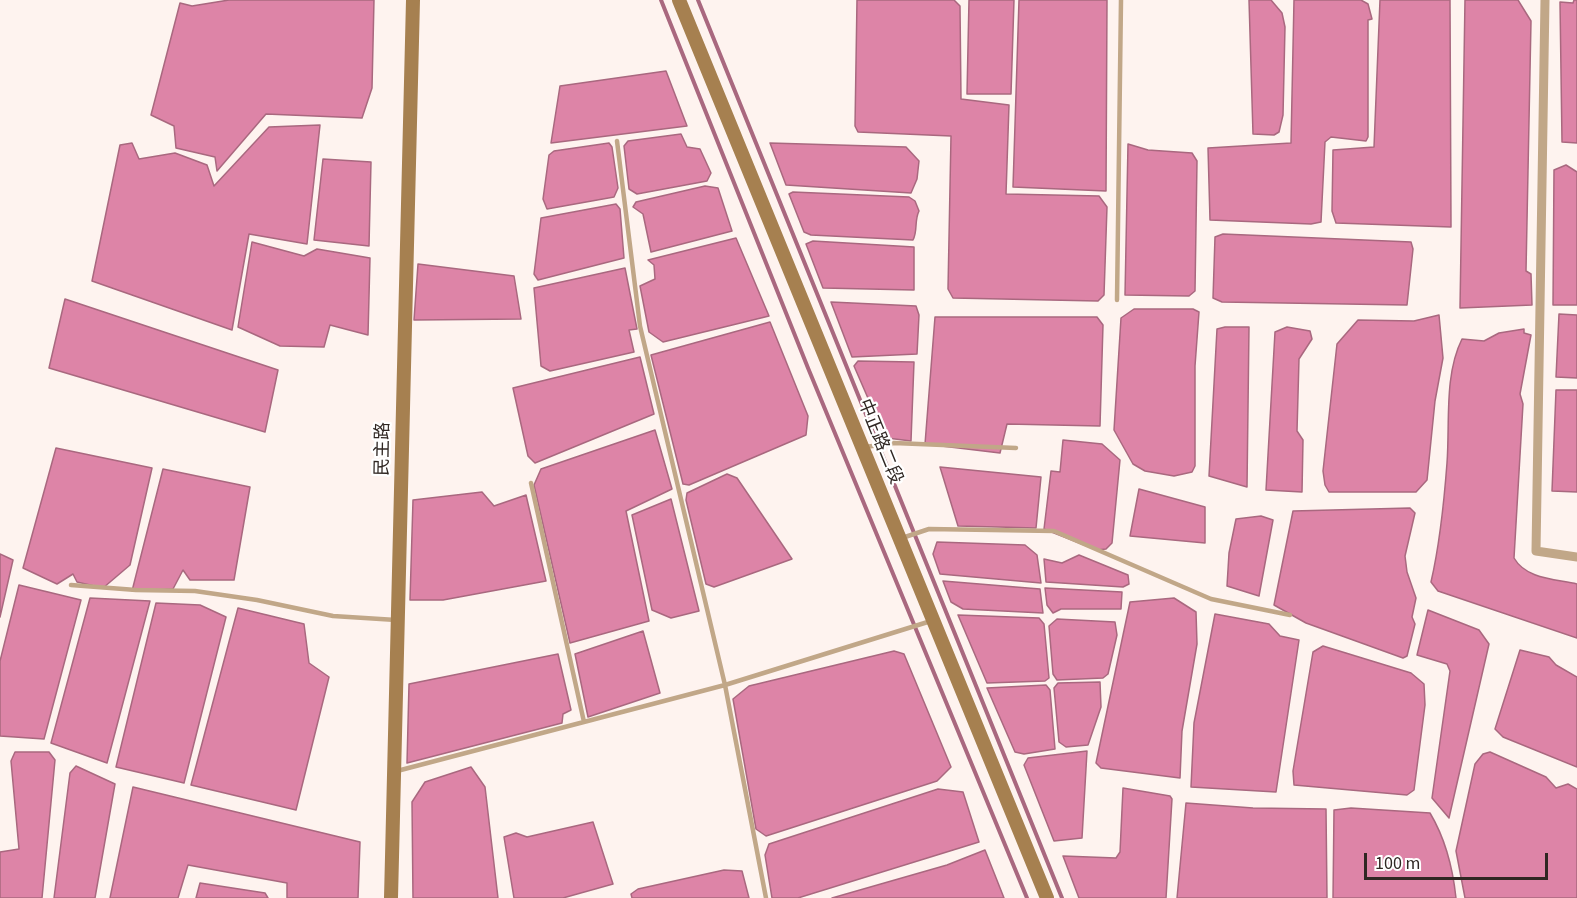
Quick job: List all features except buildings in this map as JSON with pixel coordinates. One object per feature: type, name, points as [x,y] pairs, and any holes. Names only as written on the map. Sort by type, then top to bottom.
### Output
[{"type":"main road","name":"民主路","points":[[391,898],[413,0]]},
{"type":"main road","name":"中正路二段","points":[[679,0],[931,621],[1047,898]]},
{"type":"street","points":[[1545,0],[1536,551],[1577,557]]},
{"type":"lane","points":[[1118,300],[1121,0]]},
{"type":"lane","points":[[617,141],[640,326],[725,685],[766,898]]},
{"type":"lane","points":[[862,447],[894,443],[1016,448]]},
{"type":"lane","points":[[531,483],[584,722]]},
{"type":"lane","points":[[899,539],[929,529],[1054,531],[1210,599],[1290,615]]},
{"type":"lane","points":[[71,585],[136,590],[195,591],[257,600],[333,616],[398,620]]},
{"type":"lane","points":[[394,771],[725,685],[931,621]]},
{"type":"shaded area","points":[[229,0],[374,0],[372,88],[362,118],[266,114],[217,171],[215,157],[176,148],[174,126],[151,115],[180,3],[192,6]]},
{"type":"shaded area","points":[[857,0],[954,0],[960,6],[961,99],[1009,105],[1006,194],[1099,196],[1107,207],[1104,295],[1098,301],[953,298],[948,289],[951,136],[858,132],[855,126]]},
{"type":"shaded area","points":[[969,0],[1014,0],[1011,94],[967,94]]},
{"type":"shaded area","points":[[1019,0],[1107,0],[1106,191],[1013,187]]},
{"type":"shaded area","points":[[1249,0],[1271,0],[1282,13],[1285,27],[1283,115],[1279,132],[1274,135],[1253,134]]},
{"type":"shaded area","points":[[1294,0],[1361,0],[1368,4],[1372,19],[1368,20],[1368,137],[1366,141],[1331,137],[1325,142],[1321,222],[1311,224],[1210,220],[1208,148],[1291,143]]},
{"type":"shaded area","points":[[1380,0],[1450,0],[1451,227],[1336,223],[1332,211],[1333,150],[1374,147]]},
{"type":"shaded area","points":[[1465,0],[1518,0],[1531,21],[1526,271],[1531,274],[1532,305],[1460,308]]},
{"type":"shaded area","points":[[1577,0],[1577,143],[1562,142],[1560,2],[1573,3]]},
{"type":"shaded area","points":[[666,71],[687,126],[551,143],[560,86]]},
{"type":"shaded area","points":[[320,125],[307,244],[249,234],[232,330],[92,281],[120,145],[132,143],[139,159],[175,153],[207,165],[214,186],[269,127]]},
{"type":"shaded area","points":[[681,134],[687,147],[700,149],[711,173],[707,181],[637,194],[629,189],[624,146],[628,141]]},
{"type":"shaded area","points":[[609,143],[612,147],[618,188],[614,197],[547,209],[543,199],[549,155],[554,151]]},
{"type":"shaded area","points":[[770,143],[906,147],[919,161],[917,179],[911,193],[786,185]]},
{"type":"shaded area","points":[[1128,144],[1148,150],[1192,153],[1197,161],[1195,291],[1189,296],[1125,295]]},
{"type":"shaded area","points":[[323,159],[371,162],[369,246],[314,240]]},
{"type":"shaded area","points":[[1566,165],[1577,172],[1577,305],[1553,305],[1554,170]]},
{"type":"shaded area","points":[[705,186],[718,188],[732,231],[651,252],[643,214],[633,207],[636,202]]},
{"type":"shaded area","points":[[793,192],[909,197],[915,201],[919,211],[913,240],[811,235],[804,232],[789,194]]},
{"type":"shaded area","points":[[616,204],[620,209],[624,258],[538,280],[534,274],[541,218]]},
{"type":"shaded area","points":[[1223,234],[1411,242],[1413,249],[1407,305],[1222,302],[1213,298],[1215,237]]},
{"type":"shaded area","points":[[736,238],[769,316],[663,342],[649,332],[640,286],[655,279],[654,265],[648,260]]},
{"type":"shaded area","points":[[813,241],[914,247],[914,290],[823,288],[806,244]]},
{"type":"shaded area","points":[[252,242],[304,256],[317,249],[370,258],[368,335],[330,325],[324,347],[280,346],[238,327]]},
{"type":"shaded area","points":[[418,264],[514,276],[521,319],[414,320]]},
{"type":"shaded area","points":[[625,268],[637,329],[629,330],[634,352],[550,371],[541,366],[534,288]]},
{"type":"shaded area","points":[[65,299],[278,370],[265,432],[49,368]]},
{"type":"shaded area","points":[[831,302],[916,306],[919,315],[917,354],[852,357]]},
{"type":"shaded area","points":[[1134,309],[1193,309],[1199,312],[1195,366],[1195,466],[1192,472],[1174,476],[1145,471],[1133,464],[1114,430],[1121,318]]},
{"type":"shaded area","points":[[1559,314],[1577,315],[1577,378],[1556,377]]},
{"type":"shaded area","points":[[1439,315],[1443,358],[1435,401],[1427,480],[1416,492],[1329,492],[1325,485],[1323,471],[1337,344],[1358,320],[1414,321]]},
{"type":"shaded area","points":[[935,317],[1097,317],[1103,325],[1100,426],[1007,424],[1000,453],[925,444]]},
{"type":"shaded area","points":[[770,322],[808,416],[806,435],[689,485],[683,484],[651,355]]},
{"type":"shaded area","points":[[1249,327],[1247,487],[1209,476],[1217,329]]},
{"type":"shaded area","points":[[1287,327],[1310,331],[1312,339],[1299,359],[1297,431],[1303,440],[1302,492],[1266,490],[1275,332]]},
{"type":"shaded area","points":[[1524,329],[1524,333],[1531,335],[1520,394],[1523,404],[1514,558],[1519,565],[1533,574],[1577,584],[1577,638],[1438,591],[1431,582],[1443,508],[1450,384],[1456,353],[1462,339],[1484,341],[1499,333]]},
{"type":"shaded area","points":[[640,357],[654,414],[535,463],[528,456],[513,388]]},
{"type":"shaded area","points":[[858,361],[914,362],[911,441],[887,438],[884,435],[854,366]]},
{"type":"shaded area","points":[[1556,390],[1577,390],[1577,492],[1552,491]]},
{"type":"shaded area","points":[[655,430],[672,489],[626,511],[649,621],[570,643],[534,485],[541,469]]},
{"type":"shaded area","points":[[1063,440],[1102,444],[1120,460],[1112,543],[1106,549],[1097,550],[1044,529],[1051,471],[1060,472]]},
{"type":"shaded area","points":[[56,448],[152,468],[130,565],[103,588],[77,582],[73,574],[57,584],[23,568]]},
{"type":"shaded area","points":[[940,467],[1041,477],[1036,528],[958,526]]},
{"type":"shaded area","points":[[163,469],[250,487],[234,580],[190,580],[183,570],[173,589],[132,591]]},
{"type":"shaded area","points":[[727,474],[737,478],[792,559],[714,587],[706,584],[686,500],[687,493]]},
{"type":"shaded area","points":[[1139,489],[1205,507],[1205,543],[1130,536]]},
{"type":"shaded area","points":[[482,492],[494,506],[526,495],[546,581],[443,600],[410,600],[413,500]]},
{"type":"shaded area","points":[[671,499],[699,611],[671,618],[652,610],[632,515]]},
{"type":"shaded area","points":[[1410,508],[1415,513],[1405,556],[1407,572],[1416,598],[1412,617],[1415,624],[1407,656],[1403,658],[1306,623],[1274,605],[1293,511]]},
{"type":"shaded area","points":[[1261,516],[1273,520],[1259,596],[1227,586],[1229,553],[1236,519]]},
{"type":"shaded area","points":[[937,542],[1025,545],[1037,555],[1041,583],[940,574],[933,554]]},
{"type":"shaded area","points":[[0,554],[13,560],[0,617]]},
{"type":"shaded area","points":[[1079,555],[1128,575],[1129,584],[1123,587],[1046,582],[1044,559],[1062,563]]},
{"type":"shaded area","points":[[943,581],[1040,589],[1043,613],[963,609],[951,602]]},
{"type":"shaded area","points":[[19,585],[81,600],[44,739],[0,736],[0,661]]},
{"type":"shaded area","points":[[1045,588],[1122,592],[1121,609],[1061,609],[1053,613],[1047,605]]},
{"type":"shaded area","points":[[90,598],[150,601],[107,763],[51,743]]},
{"type":"shaded area","points":[[1174,598],[1196,612],[1197,644],[1182,731],[1180,778],[1101,768],[1096,763],[1130,602]]},
{"type":"shaded area","points":[[156,603],[200,605],[226,617],[184,783],[116,767]]},
{"type":"shaded area","points":[[238,608],[304,624],[309,663],[329,677],[296,810],[191,785]]},
{"type":"shaded area","points":[[1428,610],[1479,630],[1489,644],[1449,818],[1432,798],[1450,671],[1447,664],[1417,655]]},
{"type":"shaded area","points":[[1215,614],[1269,624],[1280,636],[1299,640],[1276,792],[1191,787],[1194,723]]},
{"type":"shaded area","points":[[958,615],[1039,618],[1044,624],[1049,678],[1045,681],[987,683]]},
{"type":"shaded area","points":[[1057,619],[1115,622],[1117,635],[1108,674],[1103,678],[1057,680],[1053,674],[1049,626]]},
{"type":"shaded area","points":[[643,631],[660,693],[588,717],[575,654]]},
{"type":"shaded area","points":[[1323,646],[1411,673],[1424,684],[1425,705],[1414,790],[1407,795],[1294,785],[1293,771],[1313,652]]},
{"type":"shaded area","points":[[1520,650],[1549,657],[1556,665],[1577,677],[1577,767],[1503,737],[1495,729]]},
{"type":"shaded area","points":[[894,651],[904,654],[951,767],[937,781],[766,836],[756,829],[733,699],[749,686]]},
{"type":"shaded area","points":[[558,654],[571,710],[563,714],[562,723],[407,763],[409,684]]},
{"type":"shaded area","points":[[1100,682],[1101,707],[1088,745],[1066,747],[1059,742],[1054,688],[1058,683]]},
{"type":"shaded area","points":[[1046,685],[1050,690],[1055,749],[1024,754],[1015,752],[987,688]]},
{"type":"shaded area","points":[[1087,751],[1082,838],[1054,841],[1024,765],[1028,758]]},
{"type":"shaded area","points":[[15,752],[49,752],[55,760],[42,898],[0,898],[0,852],[19,849],[11,761]]},
{"type":"shaded area","points":[[1490,752],[1546,777],[1556,788],[1568,784],[1577,789],[1577,898],[1465,898],[1456,851],[1475,764],[1483,754]]},
{"type":"shaded area","points":[[76,766],[115,784],[95,898],[54,898],[70,773]]},
{"type":"shaded area","points":[[471,767],[485,787],[498,898],[413,898],[412,802],[425,782]]},
{"type":"shaded area","points":[[133,787],[360,842],[358,898],[287,898],[287,883],[188,865],[178,898],[110,898]]},
{"type":"shaded area","points":[[1123,788],[1170,796],[1172,799],[1166,898],[1079,898],[1063,856],[1116,858],[1120,852]]},
{"type":"shaded area","points":[[938,789],[963,792],[979,842],[798,898],[772,898],[765,855],[769,844]]},
{"type":"shaded area","points":[[1186,803],[1253,808],[1326,809],[1327,898],[1177,898]]},
{"type":"shaded area","points":[[1351,808],[1430,813],[1448,854],[1456,898],[1333,898],[1334,810]]},
{"type":"shaded area","points":[[593,822],[613,884],[563,898],[514,898],[504,837],[516,833],[527,837]]},
{"type":"shaded area","points":[[985,850],[1004,898],[832,898],[947,865]]},
{"type":"shaded area","points":[[724,870],[742,871],[749,898],[632,898],[631,894],[638,889]]},
{"type":"shaded area","points":[[200,883],[265,893],[268,898],[196,898]]},
{"type":"waterway","points":[[661,0],[808,368],[1027,898]]},
{"type":"waterway","points":[[698,0],[1062,898]]}]
